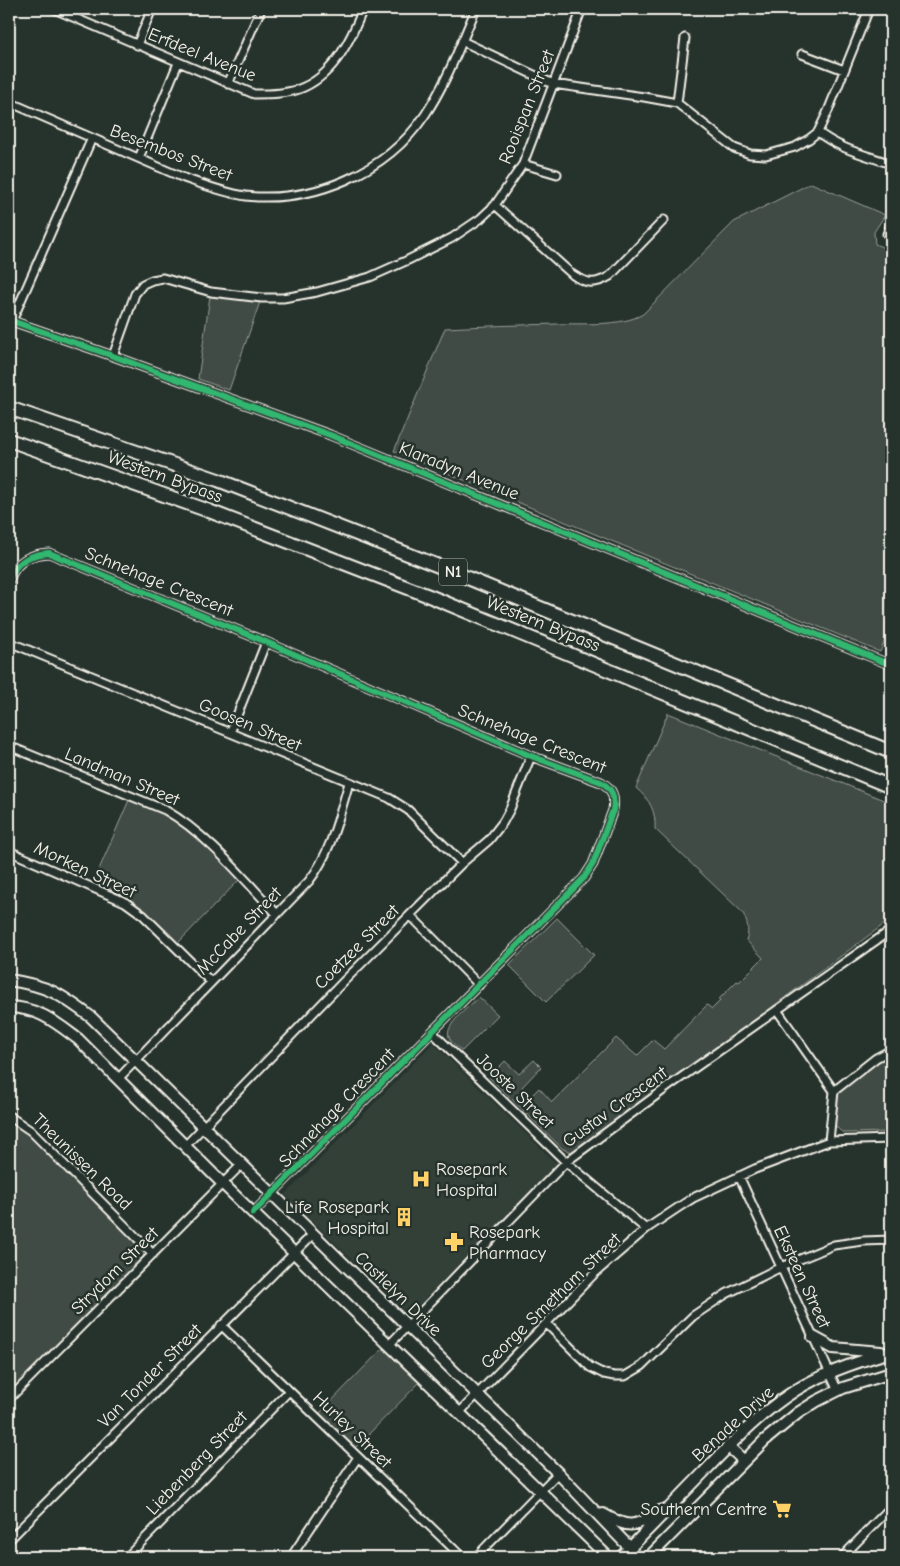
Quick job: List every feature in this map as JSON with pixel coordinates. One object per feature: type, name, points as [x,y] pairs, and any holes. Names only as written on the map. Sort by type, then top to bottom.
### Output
[{"type":"highway","name":"Western Bypass","points":[[9,408],[246,490],[436,565],[891,752]]},
{"type":"highway","name":"Western Bypass","points":[[9,440],[209,511],[429,596],[891,787]]},
{"type":"street","name":"Erfdeel Avenue","points":[[54,9],[254,94],[276,94],[304,87],[326,71],[342,53],[363,9]]},
{"type":"street","points":[[137,45],[152,9]]},
{"type":"street","points":[[228,84],[261,9]]},
{"type":"street","name":"Besembos Street","points":[[9,102],[192,181],[244,196],[272,197],[303,194],[341,182],[370,169],[398,146],[424,117],[442,87],[476,9]]},
{"type":"street","points":[[462,41],[553,84],[677,103],[734,148],[750,154],[766,156],[783,152],[809,139],[818,132],[869,9]]},
{"type":"street","name":"Rooispan Street","points":[[114,356],[135,294],[143,284],[152,280],[162,278],[211,292],[262,298],[284,298],[317,292],[370,277],[408,260],[452,238],[480,219],[495,205],[523,164],[581,11]]},
{"type":"street","points":[[677,103],[685,38]]},
{"type":"street","points":[[802,54],[844,70]]},
{"type":"street","points":[[139,158],[178,63]]},
{"type":"street","points":[[818,132],[844,148],[891,164]]},
{"type":"street","points":[[10,320],[92,138]]},
{"type":"street","points":[[523,164],[557,174]]},
{"type":"street","points":[[495,205],[573,274],[590,284],[600,282],[610,276],[664,220]]},
{"type":"street","points":[[887,234],[891,224]]},
{"type":"street","name":"Klaradyn Avenue","points":[[10,320],[330,435],[891,665]]},
{"type":"street","name":"Schnehage Crescent","points":[[9,580],[19,563],[29,556],[49,553],[266,642],[531,756],[607,785],[612,792],[613,810],[593,864],[584,878],[273,1195],[253,1213]]},
{"type":"street","name":"Goosen Street","points":[[9,642],[389,798],[408,810],[462,863]]},
{"type":"street","points":[[230,733],[266,642]]},
{"type":"street","name":"Landman Street","points":[[9,746],[165,810],[183,820],[277,914]]},
{"type":"street","name":"Coetzee Street","points":[[185,1146],[322,1003],[462,863],[489,840],[510,809],[531,756]]},
{"type":"street","name":"McCabe Street","points":[[118,1079],[309,881],[319,867],[326,852],[350,783]]},
{"type":"street","name":"Morken Street","points":[[9,851],[125,902],[143,915],[211,982]]},
{"type":"street","points":[[410,915],[479,985]]},
{"type":"street","name":"Gustav Crescent","points":[[389,1345],[566,1162],[776,1010],[891,930]]},
{"type":"street","name":"Castlelyn Drive","points":[[9,980],[46,988],[62,995],[91,1017],[558,1473],[633,1553]]},
{"type":"street","points":[[9,1007],[31,1009],[51,1019],[78,1039],[223,1184],[608,1557]]},
{"type":"street","points":[[776,1010],[834,1091],[829,1141]]},
{"type":"street","name":"Jooste Street","points":[[432,1032],[566,1162],[646,1230]]},
{"type":"street","points":[[834,1091],[876,1058],[891,1050]]},
{"type":"street","name":"Theunissen Road","points":[[9,1116],[31,1131],[153,1254]]},
{"type":"street","name":"George Smetham Street","points":[[459,1413],[595,1273],[646,1230],[693,1198],[739,1176],[829,1141],[891,1139]]},
{"type":"street","name":"Strydom Street","points":[[9,1399],[242,1164]]},
{"type":"street","name":"Eksteen Street","points":[[739,1176],[838,1391]]},
{"type":"street","name":"Van Tonder Street","points":[[9,1540],[312,1234]]},
{"type":"street","points":[[547,1324],[590,1367],[604,1374],[625,1376],[642,1366],[692,1316],[707,1306],[781,1267],[834,1246],[855,1242],[891,1240]]},
{"type":"street","name":"Hurley Street","points":[[221,1325],[462,1557]]},
{"type":"street","points":[[813,1337],[833,1348],[891,1352]]},
{"type":"street","name":"Benade Drive","points":[[621,1557],[633,1553],[672,1505],[728,1446],[779,1402],[798,1389],[830,1373],[891,1352]]},
{"type":"street","name":"Benade Drive","points":[[649,1557],[765,1440],[798,1413],[838,1391],[891,1373]]},
{"type":"street","name":"Liebenberg Street","points":[[127,1557],[289,1391]]},
{"type":"street","points":[[728,1446],[744,1461]]},
{"type":"street","points":[[291,1557],[358,1457]]},
{"type":"street","points":[[476,1557],[558,1473]]},
{"type":"street","points":[[593,1509],[619,1523],[629,1526],[672,1505]]},
{"type":"street","points":[[842,1557],[891,1507]]},
{"type":"street","points":[[572,1523],[595,1553],[595,1557]]},
{"type":"shaded area","points":[[811,183],[885,215],[874,232],[875,244],[891,251],[891,626],[880,652],[394,451],[445,328],[613,323],[634,318],[643,314],[734,222]]},
{"type":"shaded area","points":[[210,296],[260,302],[229,390],[198,379]]},
{"type":"shaded area","points":[[668,713],[891,803],[891,919],[579,1150],[572,1152],[563,1149],[489,1077],[505,1061],[519,1074],[534,1060],[541,1067],[522,1087],[531,1096],[539,1088],[552,1102],[616,1038],[637,1056],[653,1040],[664,1049],[707,1005],[712,1009],[737,981],[739,982],[763,958],[746,940],[748,926],[743,913],[655,829],[651,806],[636,788]]},
{"type":"shaded area","points":[[129,800],[180,822],[204,842],[239,880],[178,943],[146,912],[127,897],[94,881]]},
{"type":"shaded area","points":[[557,918],[594,955],[546,1002],[509,965]]},
{"type":"shaded area","points":[[479,997],[498,1015],[462,1051],[449,1037],[450,1027]]},
{"type":"shaded area","name":"Rosepark Hospital","points":[[433,1043],[557,1164],[409,1315],[285,1195]]},
{"type":"shaded area","points":[[891,1051],[891,1132],[844,1133],[839,1130],[834,1123],[833,1117],[836,1094],[842,1086]]},
{"type":"shaded area","points":[[9,1118],[30,1133],[140,1246],[144,1254],[141,1261],[9,1396]]},
{"type":"shaded area","points":[[383,1348],[419,1383],[354,1449],[319,1414]]},
{"type":"cycle path","points":[[9,320],[330,435],[891,665]]},
{"type":"cycle path","points":[[9,580],[12,573],[24,560],[36,555],[49,553],[266,642],[531,756],[601,782],[612,794],[614,801],[613,810],[593,864],[584,878],[253,1213]]},
{"type":"place","name":"Rosepark Hospital","points":[[421,1179]]},
{"type":"place","name":"Life Rosepark Hospital","points":[[404,1217]]},
{"type":"place","name":"Rosepark Pharmacy","points":[[454,1242]]},
{"type":"place","name":"Southern Centre","points":[[782,1509]]}]
